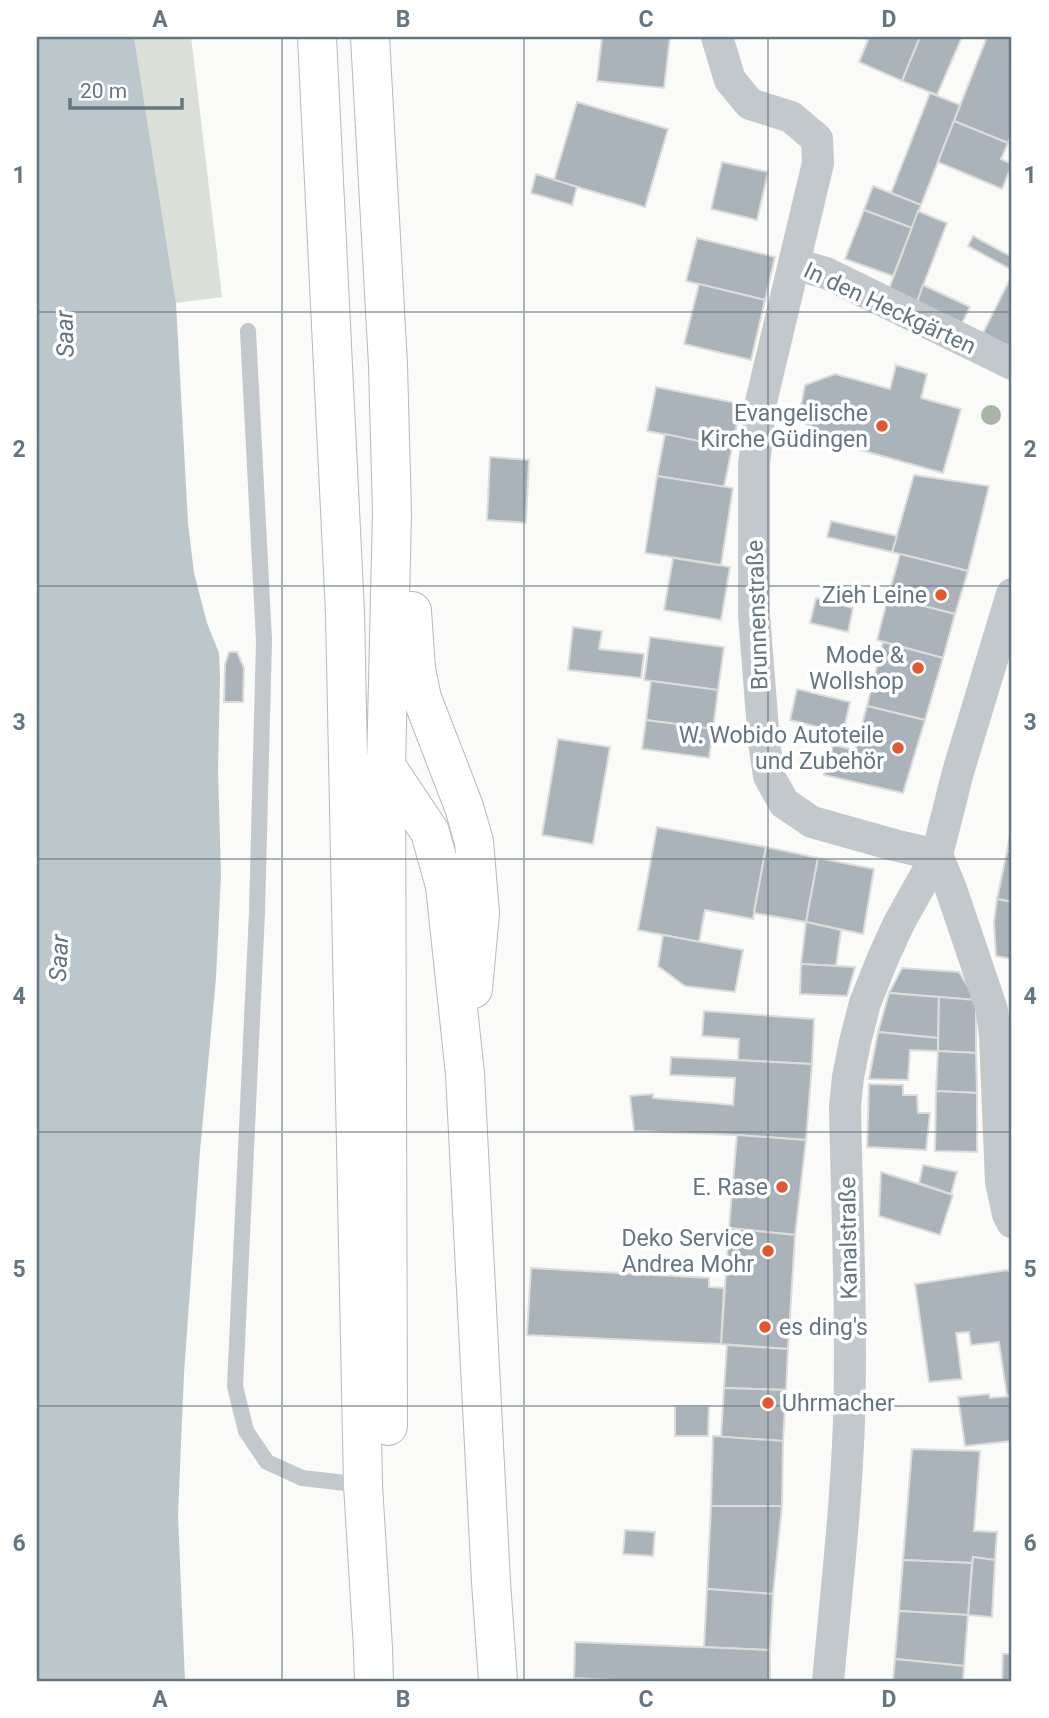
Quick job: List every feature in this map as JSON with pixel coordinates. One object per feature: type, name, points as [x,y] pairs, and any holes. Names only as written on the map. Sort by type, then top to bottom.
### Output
[{"type":"main road","points":[[317,37],[345,613],[363,1485],[374,1665]]},
{"type":"main road","points":[[370,37],[388,352],[392,513],[387,766],[388,1484],[374,1665]]},
{"type":"main road","points":[[392,513],[410,576],[416,668],[422,698],[464,807],[474,842],[480,913],[465,1074]]},
{"type":"main road","points":[[345,613],[369,743],[430,832],[445,886],[465,1074],[498,1681]]},
{"type":"street","name":"In den Heckgärten","points":[[717,37],[730,80],[750,104],[791,117],[817,139],[818,163],[794,264],[827,273],[1012,364]]},
{"type":"street","name":"Brunnenstraße","points":[[794,264],[761,402],[754,465],[754,615],[769,776],[784,803],[812,822],[937,855]]},
{"type":"street","name":"Kanalstraße","points":[[828,1681],[845,1496],[849,1420],[850,1315],[845,1107],[848,1077],[865,1003],[883,958],[937,855],[958,772],[1012,594]]},
{"type":"street","points":[[937,855],[992,1010],[1001,1182],[1012,1222]]},
{"type":"lane","points":[[248,331],[264,640],[257,912],[235,1386],[246,1431],[267,1462],[302,1478],[363,1485]]},
{"type":"shaded area","points":[[134,37],[191,37],[222,297],[176,303]]},
{"type":"water","name":"Saar","points":[[37,37],[134,37],[176,303],[188,523],[194,573],[207,623],[219,653],[220,678],[218,771],[221,875],[216,978],[184,1373],[178,1515],[185,1681],[37,1681]],"holes":[[[74,632],[81,641],[80,673],[67,672],[68,642]]]},
{"type":"building","points":[[602,37],[670,37],[664,88],[597,81]]},
{"type":"building","points":[[860,37],[920,37],[902,81],[859,62],[868,40]]},
{"type":"building","points":[[920,37],[962,37],[937,95],[902,81]]},
{"type":"building","points":[[987,37],[1012,37],[1012,132],[1008,143],[954,121]]},
{"type":"building","points":[[930,93],[960,105],[921,205],[891,193]]},
{"type":"building","points":[[577,102],[668,129],[645,207],[554,180]]},
{"type":"building","points":[[954,121],[1008,143],[1001,159],[1012,164],[1002,189],[938,162]]},
{"type":"building","points":[[722,162],[768,172],[757,220],[711,209]]},
{"type":"building","points":[[536,174],[577,187],[572,205],[531,193]]},
{"type":"building","points":[[873,186],[921,205],[912,228],[864,210]]},
{"type":"building","points":[[864,210],[912,228],[893,276],[845,259]]},
{"type":"building","points":[[918,211],[947,223],[917,302],[889,289]]},
{"type":"building","points":[[973,236],[1012,257],[1012,270],[968,246]]},
{"type":"building","points":[[697,238],[775,257],[765,300],[686,281]]},
{"type":"building","points":[[1012,275],[1012,349],[983,333]]},
{"type":"building","points":[[699,284],[765,300],[751,360],[684,344]]},
{"type":"building","points":[[923,285],[970,307],[962,323],[917,302]]},
{"type":"building","name":"Evangelische Kirche Güdingen","points":[[896,365],[927,374],[921,398],[961,409],[943,473],[818,438],[799,416],[805,385],[835,374],[890,389]]},
{"type":"building","points":[[656,387],[741,404],[732,448],[647,431]]},
{"type":"building","points":[[665,434],[732,448],[724,487],[657,476]]},
{"type":"building","points":[[490,457],[529,460],[526,523],[487,520]]},
{"type":"building","points":[[914,475],[989,486],[968,571],[892,552]]},
{"type":"building","points":[[657,476],[733,488],[721,565],[645,553]]},
{"type":"building","points":[[831,521],[897,536],[892,552],[827,537]]},
{"type":"building","points":[[900,554],[968,571],[955,614],[888,597]]},
{"type":"building","points":[[673,558],[730,567],[721,620],[664,610]]},
{"type":"building","points":[[888,597],[955,614],[943,658],[877,640]]},
{"type":"building","points":[[816,598],[853,608],[848,632],[810,623]]},
{"type":"building","points":[[573,627],[602,631],[599,649],[644,654],[641,678],[568,670]]},
{"type":"building","points":[[650,637],[724,647],[718,690],[644,680]]},
{"type":"building","points":[[883,642],[943,658],[925,720],[867,706]]},
{"type":"building","points":[[229,652],[237,652],[244,668],[243,702],[224,702],[225,665]]},
{"type":"building","points":[[651,681],[718,690],[713,729],[646,720]]},
{"type":"building","points":[[797,689],[850,702],[843,733],[790,720]]},
{"type":"building","points":[[867,706],[925,720],[903,793],[824,775],[833,745],[855,750]]},
{"type":"building","points":[[646,720],[713,729],[709,758],[642,749]]},
{"type":"building","points":[[558,739],[610,747],[593,844],[542,835]]},
{"type":"building","points":[[1012,824],[1012,852],[1007,851]]},
{"type":"building","points":[[657,827],[766,847],[753,919],[705,910],[699,942],[638,930]]},
{"type":"building","points":[[766,847],[818,858],[806,922],[754,913]]},
{"type":"building","points":[[1007,851],[1012,852],[1012,902],[997,899]]},
{"type":"building","points":[[818,858],[874,869],[863,934],[806,922]]},
{"type":"building","points":[[997,899],[1012,902],[1012,959],[996,956],[994,922]]},
{"type":"building","points":[[806,922],[841,930],[836,966],[801,964]]},
{"type":"building","points":[[663,935],[743,950],[735,992],[685,986],[658,966]]},
{"type":"building","points":[[801,964],[855,967],[847,996],[800,994]]},
{"type":"building","points":[[902,968],[959,972],[976,1000],[889,993]]},
{"type":"building","points":[[889,993],[939,997],[938,1038],[878,1032]]},
{"type":"building","points":[[939,997],[976,1000],[976,1053],[938,1051]]},
{"type":"building","points":[[704,1011],[814,1019],[812,1064],[738,1060],[739,1039],[702,1036]]},
{"type":"building","points":[[878,1032],[938,1038],[938,1051],[910,1050],[908,1080],[869,1079]]},
{"type":"building","points":[[938,1051],[976,1053],[977,1093],[936,1091]]},
{"type":"building","points":[[671,1057],[812,1064],[806,1140],[634,1131],[630,1096],[653,1094],[653,1098],[733,1105],[735,1078],[670,1075]]},
{"type":"building","points":[[869,1084],[903,1085],[903,1095],[917,1095],[918,1113],[930,1113],[926,1150],[867,1147]]},
{"type":"building","points":[[936,1091],[977,1093],[977,1152],[935,1151]]},
{"type":"building","points":[[737,1135],[806,1140],[795,1235],[729,1228]]},
{"type":"building","points":[[923,1165],[957,1172],[951,1194],[919,1183]]},
{"type":"building","points":[[881,1172],[953,1195],[940,1235],[879,1216]]},
{"type":"building","points":[[729,1228],[795,1235],[788,1349],[721,1344]]},
{"type":"building","points":[[531,1268],[709,1278],[709,1287],[724,1288],[721,1344],[527,1335]]},
{"type":"building","points":[[1007,1270],[1012,1274],[1012,1396],[1007,1396],[999,1342],[971,1345],[969,1332],[956,1333],[962,1379],[929,1382],[915,1284]]},
{"type":"building","points":[[727,1345],[788,1349],[786,1390],[724,1388]]},
{"type":"building","points":[[724,1388],[786,1390],[783,1441],[721,1437]]},
{"type":"building","points":[[989,1394],[990,1398],[1012,1396],[1012,1441],[965,1446],[958,1397]]},
{"type":"building","points":[[675,1406],[709,1406],[708,1436],[675,1436]]},
{"type":"building","points":[[713,1436],[783,1441],[782,1506],[711,1506]]},
{"type":"building","points":[[912,1449],[980,1451],[974,1531],[997,1532],[995,1560],[973,1557],[972,1563],[903,1560]]},
{"type":"building","points":[[711,1506],[782,1506],[773,1594],[707,1589]]},
{"type":"building","points":[[625,1530],[655,1532],[653,1556],[623,1554]]},
{"type":"building","points":[[973,1557],[995,1560],[992,1617],[968,1615]]},
{"type":"building","points":[[903,1560],[972,1563],[968,1615],[899,1611]]},
{"type":"building","points":[[1012,1586],[1012,1654],[1010,1654]]},
{"type":"building","points":[[707,1589],[773,1594],[770,1650],[704,1647]]},
{"type":"building","points":[[899,1611],[968,1615],[964,1666],[895,1659]]},
{"type":"building","points":[[575,1642],[770,1650],[770,1681],[574,1678]]},
{"type":"building","points":[[1003,1654],[1012,1654],[1012,1681],[1002,1681]]},
{"type":"building","points":[[895,1659],[964,1666],[963,1681],[893,1681]]},
{"type":"waterway","points":[[69,766],[73,651],[71,536]]},
{"type":"place","name":"Evangelische Kirche Güdingen","points":[[882,426]]},
{"type":"place","name":"Zieh Leine","points":[[941,595]]},
{"type":"place","name":"Mode & Wollshop","points":[[918,668]]},
{"type":"place","name":"W. Wobido Autoteile und Zubehör","points":[[898,748]]},
{"type":"place","name":"E. Rase","points":[[782,1187]]},
{"type":"place","name":"Deko Service Andrea Mohr","points":[[768,1251]]},
{"type":"place","name":"es ding's","points":[[765,1327]]},
{"type":"place","name":"Uhrmacher","points":[[768,1403]]}]
